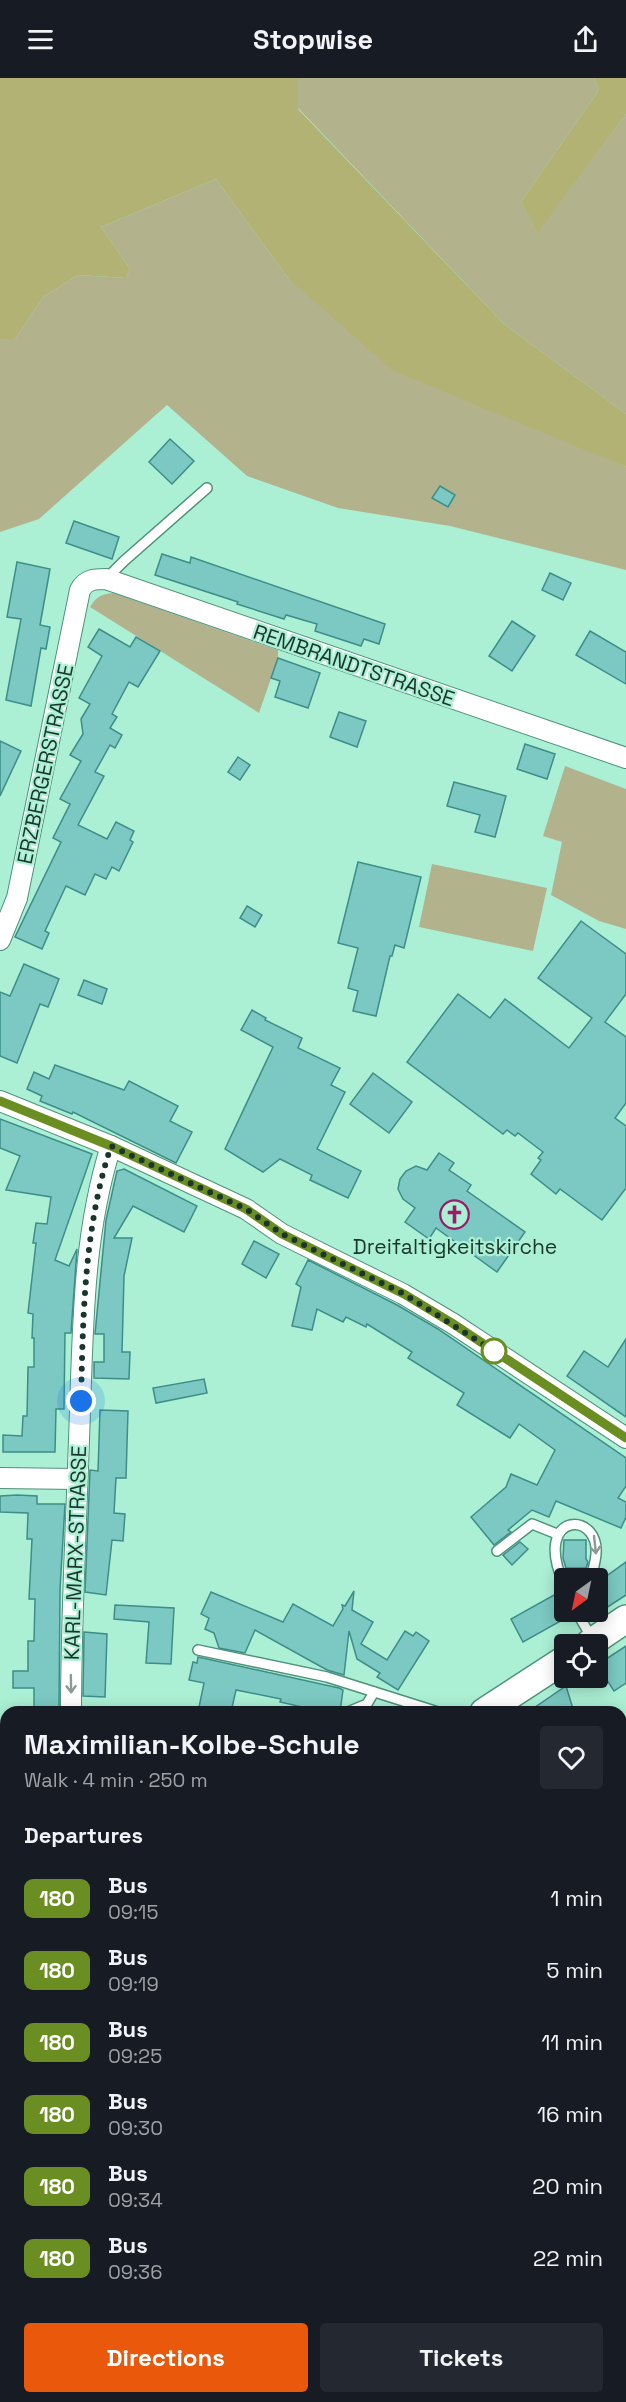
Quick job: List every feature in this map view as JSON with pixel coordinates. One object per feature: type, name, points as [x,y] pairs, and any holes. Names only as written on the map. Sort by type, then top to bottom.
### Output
[{"type":"main road","points":[[604,1634],[626,1619]]},
{"type":"main road","points":[[493,1706],[554,1666]]},
{"type":"street","name":"ERZBERGERSTRASSE","points":[[0,940],[4,920],[19,888],[83,585],[93,579],[106,579]]},
{"type":"street","name":"REMBRANDTSTRASSE","points":[[106,579],[626,758]]},
{"type":"street","points":[[0,1101],[111,1146],[246,1209],[282,1234],[404,1294],[626,1438]]},
{"type":"street","name":"KARL-MARX-STRASSE","points":[[71,1706],[76,1479],[85,1283],[94,1212],[111,1146]]},
{"type":"street","points":[[0,1478],[76,1479]]},
{"type":"lane","points":[[106,579],[207,488]]},
{"type":"lane","points":[[497,1551],[532,1524],[557,1534]]},
{"type":"lane","points":[[558,1568],[554,1555],[557,1534],[563,1528],[572,1525],[584,1527],[592,1532],[597,1540],[594,1568]]},
{"type":"lane","points":[[198,1650],[327,1677],[419,1706]]},
{"type":"lane","points":[[362,1706],[367,1704],[374,1692]]},
{"type":"green space","points":[[0,78],[298,78],[298,109],[504,324],[626,414],[626,467],[392,370],[288,278],[216,179],[101,227],[130,269],[126,278],[78,275],[43,297],[15,339],[0,339]]},
{"type":"green space","points":[[298,78],[594,78],[599,90],[521,202],[538,231],[626,114],[626,414],[504,324],[298,108]]},
{"type":"green space","points":[[594,78],[626,78],[626,114],[538,232],[521,202],[599,90]]},
{"type":"green space","points":[[216,179],[288,278],[590,451],[626,467],[626,570],[450,526],[338,508],[247,476],[167,405],[39,519],[0,532],[0,339],[15,339],[43,297],[78,275],[126,278],[130,269],[101,227]]},
{"type":"green space","points":[[113,593],[278,650],[278,658],[259,713],[90,607],[99,597]]},
{"type":"green space","points":[[565,766],[626,789],[626,929],[599,921],[551,895],[562,842],[543,836]]},
{"type":"green space","points":[[432,864],[547,888],[533,951],[419,927]]},
{"type":"building","points":[[170,439],[194,461],[172,484],[149,462]]},
{"type":"building","points":[[440,486],[455,495],[448,507],[432,498]]},
{"type":"building","points":[[74,521],[119,537],[112,559],[66,543]]},
{"type":"building","points":[[162,554],[190,563],[191,557],[385,624],[379,644],[364,639],[361,646],[315,631],[317,624],[286,615],[284,619],[155,575]]},
{"type":"building","points":[[17,562],[50,569],[40,625],[50,627],[46,649],[41,648],[31,706],[6,700],[21,619],[7,617]]},
{"type":"building","points":[[550,573],[571,583],[563,600],[542,590]]},
{"type":"building","points":[[512,621],[535,636],[512,671],[489,656]]},
{"type":"building","points":[[99,629],[130,647],[136,637],[160,651],[138,687],[129,682],[112,714],[117,717],[110,728],[122,735],[115,748],[110,745],[95,772],[104,776],[78,825],[107,839],[116,822],[134,831],[130,840],[133,842],[119,871],[112,867],[106,879],[95,874],[85,895],[66,886],[45,931],[49,933],[42,949],[15,937],[61,842],[53,838],[70,804],[60,799],[81,761],[70,755],[83,734],[81,719],[90,704],[79,698],[102,656],[88,647]]},
{"type":"building","points":[[590,631],[626,652],[626,684],[576,655]]},
{"type":"building","points":[[278,658],[320,673],[308,708],[275,697],[280,681],[271,678]]},
{"type":"building","points":[[339,712],[366,721],[357,747],[330,737]]},
{"type":"building","points":[[0,741],[21,751],[0,796]]},
{"type":"building","points":[[525,744],[555,754],[547,779],[517,769]]},
{"type":"building","points":[[238,757],[250,765],[240,780],[228,772]]},
{"type":"building","points":[[454,782],[506,796],[495,837],[475,832],[480,815],[447,806]]},
{"type":"building","points":[[358,862],[421,877],[404,948],[395,945],[392,956],[390,956],[376,1016],[353,1011],[358,991],[348,988],[358,948],[338,943]]},
{"type":"building","points":[[247,906],[262,915],[255,927],[240,918]]},
{"type":"building","points":[[581,921],[626,954],[626,994],[605,1022],[626,1037],[626,1103],[615,1118],[626,1126],[626,1188],[602,1220],[560,1189],[556,1194],[531,1174],[541,1160],[538,1158],[543,1152],[518,1133],[515,1136],[507,1130],[503,1134],[407,1062],[458,994],[490,1018],[505,999],[569,1048],[592,1018],[538,978]]},
{"type":"building","points":[[24,964],[59,979],[48,1007],[40,1004],[17,1063],[0,1056],[0,992],[10,996]]},
{"type":"building","points":[[84,980],[107,989],[102,1004],[78,995]]},
{"type":"building","points":[[252,1010],[266,1018],[265,1020],[302,1038],[298,1048],[340,1068],[331,1085],[345,1092],[317,1149],[361,1171],[348,1198],[310,1180],[312,1175],[280,1159],[263,1172],[225,1149],[273,1047],[241,1030]]},
{"type":"building","points":[[55,1065],[124,1090],[129,1081],[178,1106],[170,1121],[192,1132],[176,1163],[73,1112],[72,1114],[40,1101],[42,1096],[27,1089],[34,1072],[49,1079]]},
{"type":"building","points":[[373,1073],[412,1102],[389,1133],[350,1104]]},
{"type":"building","points":[[0,1119],[92,1154],[55,1260],[69,1266],[77,1249],[71,1333],[65,1333],[64,1409],[56,1409],[55,1452],[3,1452],[3,1435],[22,1436],[23,1416],[27,1416],[28,1367],[34,1367],[33,1314],[28,1313],[36,1243],[33,1243],[36,1223],[47,1224],[51,1197],[6,1190],[20,1156],[0,1148]]},
{"type":"building","name":"Dreifaltigkeitskirche","points":[[439,1153],[454,1163],[449,1170],[471,1185],[467,1191],[525,1232],[497,1272],[436,1228],[429,1239],[405,1222],[415,1208],[403,1199],[398,1189],[400,1179],[406,1171],[416,1166],[427,1170]]},
{"type":"building","points":[[124,1169],[197,1206],[184,1232],[133,1206],[114,1238],[132,1238],[124,1276],[122,1352],[130,1352],[129,1379],[94,1378],[94,1362],[104,1362],[104,1334],[95,1334],[106,1220],[117,1171]]},
{"type":"building","points":[[254,1241],[279,1254],[266,1278],[242,1264]]},
{"type":"building","points":[[308,1260],[397,1305],[438,1329],[626,1458],[626,1486],[618,1498],[626,1502],[626,1517],[621,1528],[556,1501],[549,1517],[532,1510],[508,1530],[511,1532],[494,1545],[471,1517],[506,1487],[511,1474],[537,1485],[555,1450],[519,1424],[510,1438],[457,1405],[464,1393],[408,1358],[412,1352],[367,1324],[366,1327],[346,1317],[343,1322],[317,1309],[312,1330],[292,1326],[301,1287],[296,1284]]},
{"type":"building","points":[[626,1339],[626,1417],[567,1376],[584,1351],[608,1367]]},
{"type":"building","points":[[204,1379],[207,1393],[156,1403],[153,1388]]},
{"type":"building","points":[[100,1410],[128,1411],[126,1478],[116,1478],[114,1513],[125,1514],[123,1541],[112,1540],[106,1595],[85,1592],[90,1470],[98,1471]]},
{"type":"building","points":[[0,1496],[37,1496],[37,1504],[65,1504],[60,1589],[59,1706],[34,1706],[34,1688],[13,1688],[13,1671],[28,1671],[28,1641],[34,1641],[35,1599],[29,1599],[32,1539],[27,1539],[28,1513],[0,1512]]},
{"type":"building","points":[[564,1540],[586,1540],[588,1562],[586,1568],[566,1568],[563,1558]]},
{"type":"building","points":[[520,1542],[528,1549],[512,1565],[503,1555]]},
{"type":"building","points":[[626,1562],[626,1595],[608,1607],[608,1575]]},
{"type":"building","points":[[354,1591],[352,1610],[373,1622],[361,1644],[387,1660],[405,1631],[413,1636],[416,1632],[429,1641],[398,1690],[377,1677],[380,1673],[357,1659],[349,1631],[344,1675],[327,1670],[255,1630],[245,1653],[219,1648],[214,1633],[205,1629],[209,1618],[201,1614],[211,1592],[283,1622],[293,1604],[333,1626],[343,1609],[342,1605],[345,1606]]},
{"type":"building","points":[[554,1595],[554,1622],[559,1622],[523,1642],[511,1619]]},
{"type":"building","points":[[115,1605],[174,1608],[171,1664],[146,1663],[149,1622],[114,1619]]},
{"type":"building","points":[[84,1632],[107,1634],[105,1697],[83,1696]]},
{"type":"building","points":[[626,1646],[626,1683],[614,1691],[608,1682],[608,1658]]},
{"type":"building","points":[[198,1657],[339,1688],[343,1690],[341,1706],[298,1706],[280,1702],[281,1699],[236,1690],[232,1706],[199,1706],[204,1683],[189,1680],[193,1662],[197,1663]]},
{"type":"building","points":[[563,1688],[567,1688],[572,1706],[537,1706]]},
{"type":"bus line","name":"180","points":[[0,1101],[111,1146],[246,1209],[282,1234],[404,1294],[626,1438]]},
{"type":"place","name":"Dreifaltigkeitskirche","points":[[455,1215]]},
{"type":"route","points":[[81,1401],[85,1283],[94,1212],[111,1146],[246,1209],[282,1234],[404,1294],[494,1351]]}]
